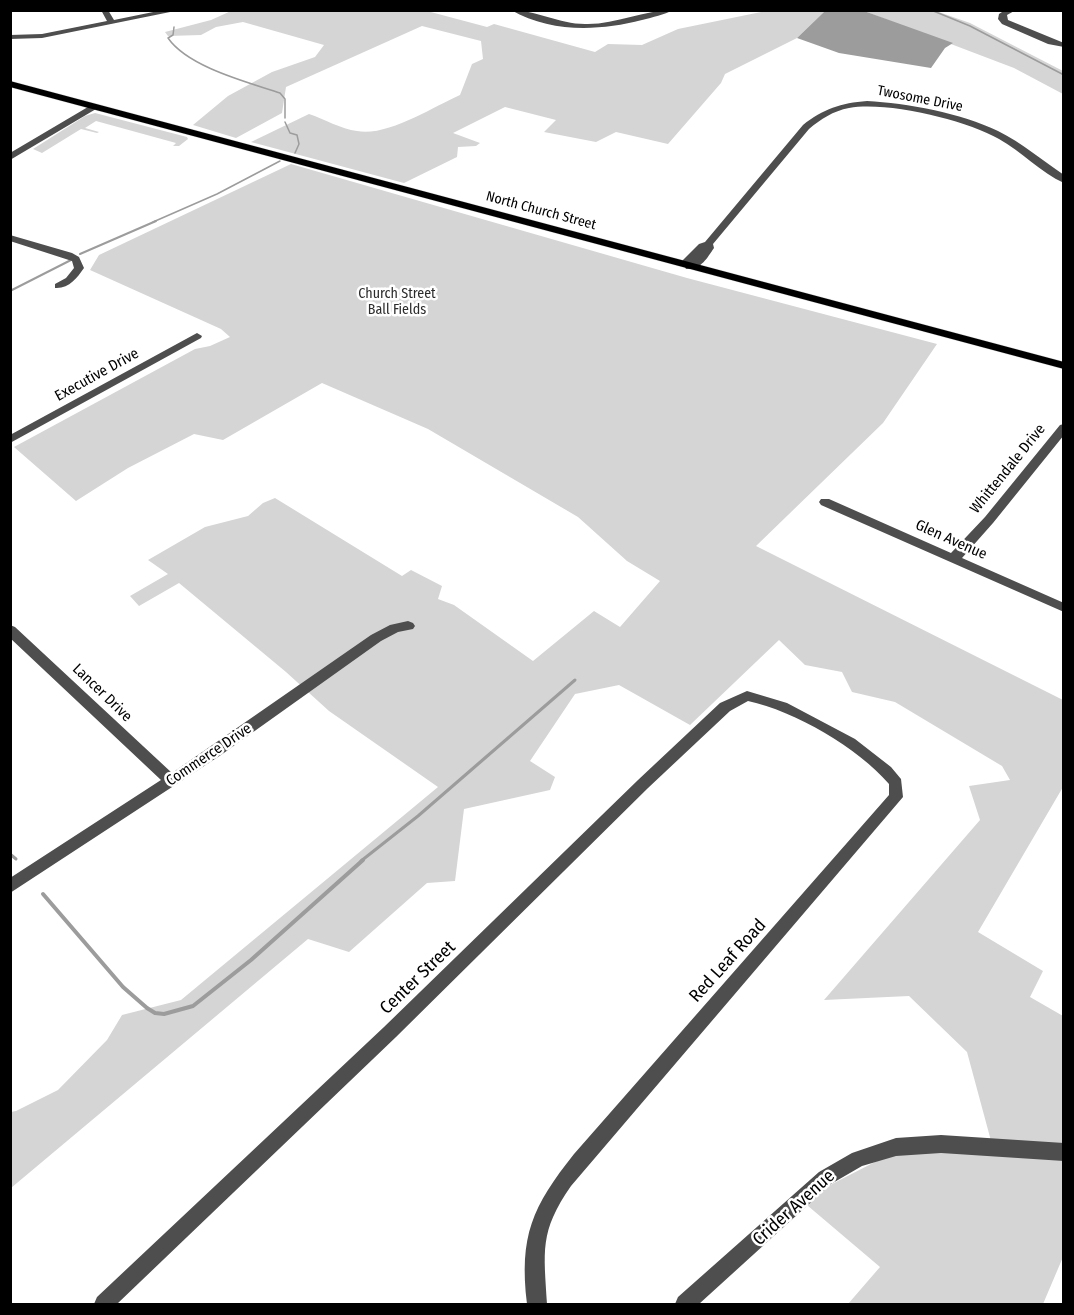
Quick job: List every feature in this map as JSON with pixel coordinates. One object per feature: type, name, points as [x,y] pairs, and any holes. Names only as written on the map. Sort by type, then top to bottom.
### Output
[{"type":"main road","name":"North Church Street","points":[[10,84],[1064,366]]},
{"type":"street","points":[[104,10],[112,23]]},
{"type":"street","points":[[10,37],[31,38],[177,10]]},
{"type":"street","points":[[514,10],[561,24],[594,26],[625,22],[670,10]]},
{"type":"street","points":[[1013,10],[1003,14],[1001,17],[1005,22],[1050,42],[1064,45]]},
{"type":"street","name":"Twosome Drive","points":[[690,267],[698,263],[709,248],[708,244],[811,122],[830,110],[847,105],[898,106],[977,125],[1005,139],[1064,180]]},
{"type":"street","points":[[10,157],[93,106]]},
{"type":"street","points":[[10,238],[76,259],[79,268],[70,280],[59,286]]},
{"type":"street","points":[[47,257],[61,253]]},
{"type":"street","name":"Executive Drive","points":[[10,440],[197,336]]},
{"type":"street","name":"Whittendale Drive","points":[[953,559],[989,520],[1064,427]]},
{"type":"street","name":"Glen Avenue","points":[[825,502],[1064,608]]},
{"type":"street","name":"Commerce Drive","points":[[10,887],[273,712],[376,638],[395,628],[408,626]]},
{"type":"street","name":"Lancer Drive","points":[[10,630],[171,781]]},
{"type":"street","name":"Center Street","points":[[104,1305],[381,1041],[725,707],[747,696],[766,699]]},
{"type":"street","name":"Red Leaf Road","points":[[537,1305],[534,1266],[537,1228],[543,1210],[554,1194],[623,1110],[896,797],[896,783],[883,766],[836,736],[766,699]]},
{"type":"street","name":"Crider Avenue","points":[[685,1305],[773,1227],[811,1189],[841,1167],[858,1159],[896,1147],[941,1144],[1064,1152]]},
{"type":"green space","points":[[231,11],[427,11],[487,27],[494,24],[595,52],[608,44],[642,45],[678,29],[766,11],[825,11],[797,38],[725,74],[721,83],[668,144],[616,132],[596,142],[544,132],[556,120],[505,107],[453,133],[480,143],[476,146],[458,147],[457,157],[404,183],[251,142],[309,114],[351,130],[369,132],[410,120],[460,95],[472,64],[483,59],[481,41],[422,26],[286,87],[282,113],[236,138],[193,125],[228,96],[272,72],[315,57],[324,45],[243,22],[216,27],[201,35],[168,36],[165,32],[211,20]]},
{"type":"green space","points":[[864,11],[936,11],[970,23],[1063,71],[1063,94],[1014,68]]},
{"type":"green space","points":[[95,113],[188,139],[179,146],[173,146],[176,143],[96,121],[85,128],[99,132],[97,133],[81,129],[42,153],[33,149],[85,116]]},
{"type":"green space","name":"Church Street Ball Fields","points":[[291,164],[687,278],[937,344],[883,423],[756,546],[1063,700],[1063,787],[978,932],[1043,971],[1030,997],[1063,1016],[1063,1257],[1043,1304],[848,1304],[880,1267],[801,1200],[906,1146],[994,1152],[967,1052],[909,996],[824,1000],[980,820],[969,786],[1010,780],[1002,766],[895,702],[852,692],[842,672],[805,665],[779,640],[690,725],[619,685],[575,694],[530,761],[555,777],[550,790],[464,809],[455,881],[427,883],[349,952],[308,939],[11,1188],[11,1112],[58,1090],[107,1040],[122,1015],[181,1000],[438,787],[329,711],[179,583],[139,606],[130,596],[168,574],[148,560],[205,527],[248,516],[263,503],[275,498],[402,576],[411,570],[442,586],[438,599],[454,605],[533,661],[594,611],[620,627],[660,581],[627,561],[578,517],[428,429],[322,383],[223,440],[194,434],[128,468],[76,501],[14,447],[195,349],[210,346],[230,337],[221,329],[90,270],[99,255]]},
{"type":"shaded area","points":[[825,11],[864,11],[953,43],[945,48],[931,68],[839,53],[797,38]]},
{"type":"waterway","points":[[931,10],[970,26],[1064,75]]},
{"type":"waterway","points":[[174,27],[173,35],[168,38],[189,57],[219,72],[280,93],[285,99],[285,118]]},
{"type":"waterway","points":[[285,122],[290,133],[297,135],[299,144],[295,153]]},
{"type":"waterway","points":[[153,222],[217,194],[280,161]]},
{"type":"waterway","points":[[80,254],[156,221]]},
{"type":"waterway","points":[[10,291],[71,260]]},
{"type":"waterway","points":[[361,861],[418,816],[575,680]]},
{"type":"waterway","points":[[10,854],[16,859]]},
{"type":"waterway","points":[[43,894],[123,987],[147,1008],[155,1013],[164,1014],[193,1006],[251,960],[363,860]]}]
